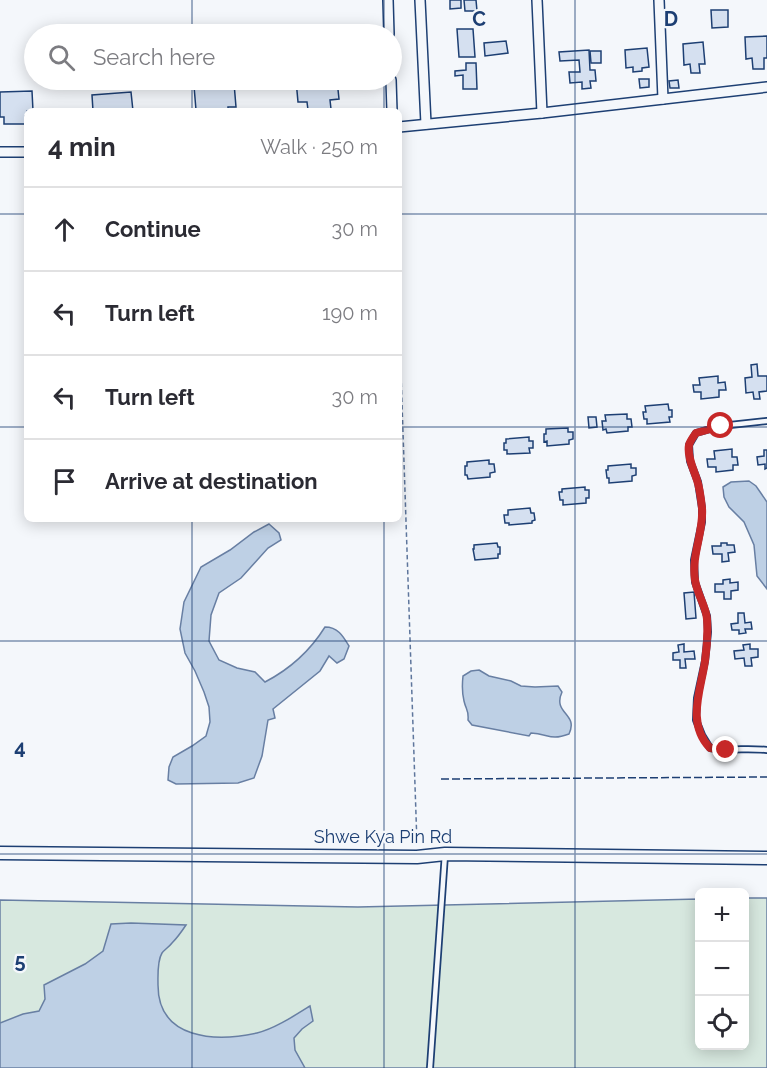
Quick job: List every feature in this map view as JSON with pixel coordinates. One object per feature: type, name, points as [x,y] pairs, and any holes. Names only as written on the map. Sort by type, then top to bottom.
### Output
[{"type":"street","points":[[388,0],[389,24]]},
{"type":"street","points":[[420,0],[426,124]]},
{"type":"street","points":[[537,0],[542,112]]},
{"type":"street","points":[[659,0],[663,99]]},
{"type":"street","points":[[402,127],[767,87]]},
{"type":"street","points":[[391,90],[392,108]]},
{"type":"street","points":[[0,152],[24,152]]},
{"type":"street","name":"Shwe Kya Pin Rd","points":[[0,853],[417,857],[445,854],[767,858]]},
{"type":"lane","points":[[767,421],[721,426],[696,433],[689,445],[690,461],[698,482],[702,508],[702,522],[694,560],[695,582],[707,616],[705,661],[697,698],[696,720],[710,748],[767,750]]},
{"type":"lane","points":[[430,1068],[445,854]]},
{"type":"path","points":[[402,405],[417,857]]},
{"type":"shaded area","points":[[749,898],[767,898],[767,1068],[0,1068],[0,900],[358,907],[695,899],[695,1050],[749,1050]]},
{"type":"water","points":[[749,481],[756,486],[767,502],[767,589],[757,576],[754,545],[744,522],[729,507],[724,497],[723,487],[731,482]]},
{"type":"water","points":[[269,524],[279,533],[281,540],[268,548],[241,578],[219,593],[211,615],[209,641],[219,660],[237,668],[255,672],[265,682],[299,659],[325,627],[337,630],[349,646],[344,659],[337,663],[329,656],[320,671],[273,709],[275,718],[268,720],[262,756],[254,778],[238,783],[176,784],[168,780],[173,757],[206,736],[210,722],[209,707],[204,692],[185,653],[180,629],[184,602],[201,567]]},
{"type":"water","points":[[479,670],[489,676],[521,686],[558,686],[562,692],[560,705],[571,722],[569,734],[553,737],[531,733],[529,736],[472,725],[468,720],[463,698],[463,676],[471,671]]},
{"type":"water","points":[[111,924],[186,925],[162,953],[158,969],[161,1003],[168,1017],[179,1027],[192,1033],[208,1036],[241,1036],[257,1033],[284,1022],[310,1006],[313,1021],[294,1038],[295,1050],[305,1068],[0,1068],[0,1023],[23,1014],[39,1011],[45,999],[44,985],[85,964],[103,951]]},
{"type":"building","points":[[450,0],[461,0],[461,8],[450,9]]},
{"type":"building","points":[[464,0],[476,0],[477,11],[465,11]]},
{"type":"building","points":[[711,10],[728,10],[728,27],[712,28]]},
{"type":"building","points":[[457,29],[473,29],[475,57],[459,57]]},
{"type":"building","points":[[767,36],[767,58],[764,58],[764,69],[753,69],[752,58],[746,59],[745,37]]},
{"type":"building","points":[[506,41],[508,53],[485,56],[484,43]]},
{"type":"building","points":[[703,42],[705,64],[699,64],[700,73],[691,73],[690,64],[684,65],[683,44]]},
{"type":"building","points":[[647,48],[649,67],[633,72],[633,67],[626,68],[625,50]]},
{"type":"building","points":[[589,50],[590,70],[595,70],[596,81],[590,81],[591,88],[582,89],[582,82],[570,83],[569,72],[580,72],[579,60],[560,61],[559,52]]},
{"type":"building","points":[[590,51],[601,51],[601,63],[591,63]]},
{"type":"building","points":[[466,63],[476,63],[477,89],[463,89],[463,75],[455,76],[455,71],[466,70]]},
{"type":"building","points":[[639,79],[649,79],[649,87],[640,88]]},
{"type":"building","points":[[678,80],[679,88],[670,88],[669,81]]},
{"type":"building","points":[[194,90],[235,90],[236,107],[196,108]]},
{"type":"building","points":[[297,90],[338,90],[339,99],[330,100],[331,108],[308,108],[307,102],[298,102]]},
{"type":"building","points":[[32,91],[33,108],[24,108],[24,124],[4,124],[4,117],[0,117],[0,92]]},
{"type":"building","points":[[131,92],[133,108],[93,108],[92,95]]},
{"type":"building","points":[[757,364],[758,376],[767,376],[767,391],[759,392],[760,399],[754,399],[753,392],[746,393],[745,378],[752,377],[751,365]]},
{"type":"building","points":[[718,376],[718,383],[725,382],[726,390],[719,390],[719,397],[701,399],[701,392],[694,392],[693,385],[700,385],[699,378]]},
{"type":"building","points":[[668,404],[669,410],[672,410],[672,417],[669,417],[670,422],[647,424],[643,412],[646,412],[645,406]]},
{"type":"building","points":[[627,414],[627,419],[631,419],[632,427],[628,427],[628,431],[607,433],[606,429],[603,430],[602,421],[606,421],[605,415]]},
{"type":"building","points":[[588,417],[596,417],[597,427],[589,428]]},
{"type":"building","points":[[568,428],[568,432],[573,432],[573,439],[569,440],[569,444],[547,446],[547,441],[544,442],[546,429]]},
{"type":"building","points":[[529,437],[529,441],[533,441],[533,448],[529,448],[530,453],[507,454],[507,450],[504,450],[506,439]]},
{"type":"building","points":[[732,449],[732,457],[737,457],[738,465],[733,465],[733,470],[716,472],[716,467],[708,467],[707,459],[715,459],[714,451]]},
{"type":"building","points":[[764,450],[767,450],[767,468],[765,469],[765,464],[758,465],[757,457],[764,456]]},
{"type":"building","points":[[489,460],[489,464],[494,464],[495,472],[490,473],[490,477],[468,479],[465,475],[467,462]]},
{"type":"building","points":[[631,464],[631,468],[636,468],[636,475],[632,476],[632,481],[609,483],[606,470],[608,466]]},
{"type":"building","points":[[585,487],[585,490],[589,490],[586,503],[563,505],[559,492],[562,492],[562,489]]},
{"type":"building","points":[[530,508],[535,520],[532,523],[509,525],[505,523],[504,515],[508,515],[508,510]]},
{"type":"building","points":[[497,543],[500,547],[498,558],[475,560],[474,545]]},
{"type":"building","points":[[721,543],[734,545],[735,552],[728,553],[729,561],[722,562],[722,554],[713,554],[712,546],[721,546]]},
{"type":"building","points":[[730,579],[730,583],[738,582],[738,590],[731,591],[731,599],[724,599],[724,592],[715,592],[715,584],[723,584],[723,580]]},
{"type":"building","points":[[694,592],[696,618],[686,619],[684,593]]},
{"type":"building","points":[[738,613],[744,613],[745,623],[751,622],[752,629],[745,629],[746,633],[739,634],[739,630],[732,630],[731,624],[738,623]]},
{"type":"building","points":[[684,644],[684,652],[694,651],[695,659],[685,659],[686,668],[680,668],[680,660],[673,660],[673,653],[679,652],[678,645]]},
{"type":"building","points":[[750,644],[750,649],[758,649],[758,657],[751,658],[752,666],[745,666],[744,658],[735,659],[734,651],[744,650],[743,645]]},
{"type":"fence","points":[[441,779],[767,777]]},
{"type":"route","points":[[721,426],[696,433],[689,445],[690,461],[698,482],[702,508],[702,522],[694,560],[695,582],[707,616],[708,632],[705,661],[697,698],[696,720],[706,744],[710,748],[726,750]]}]
